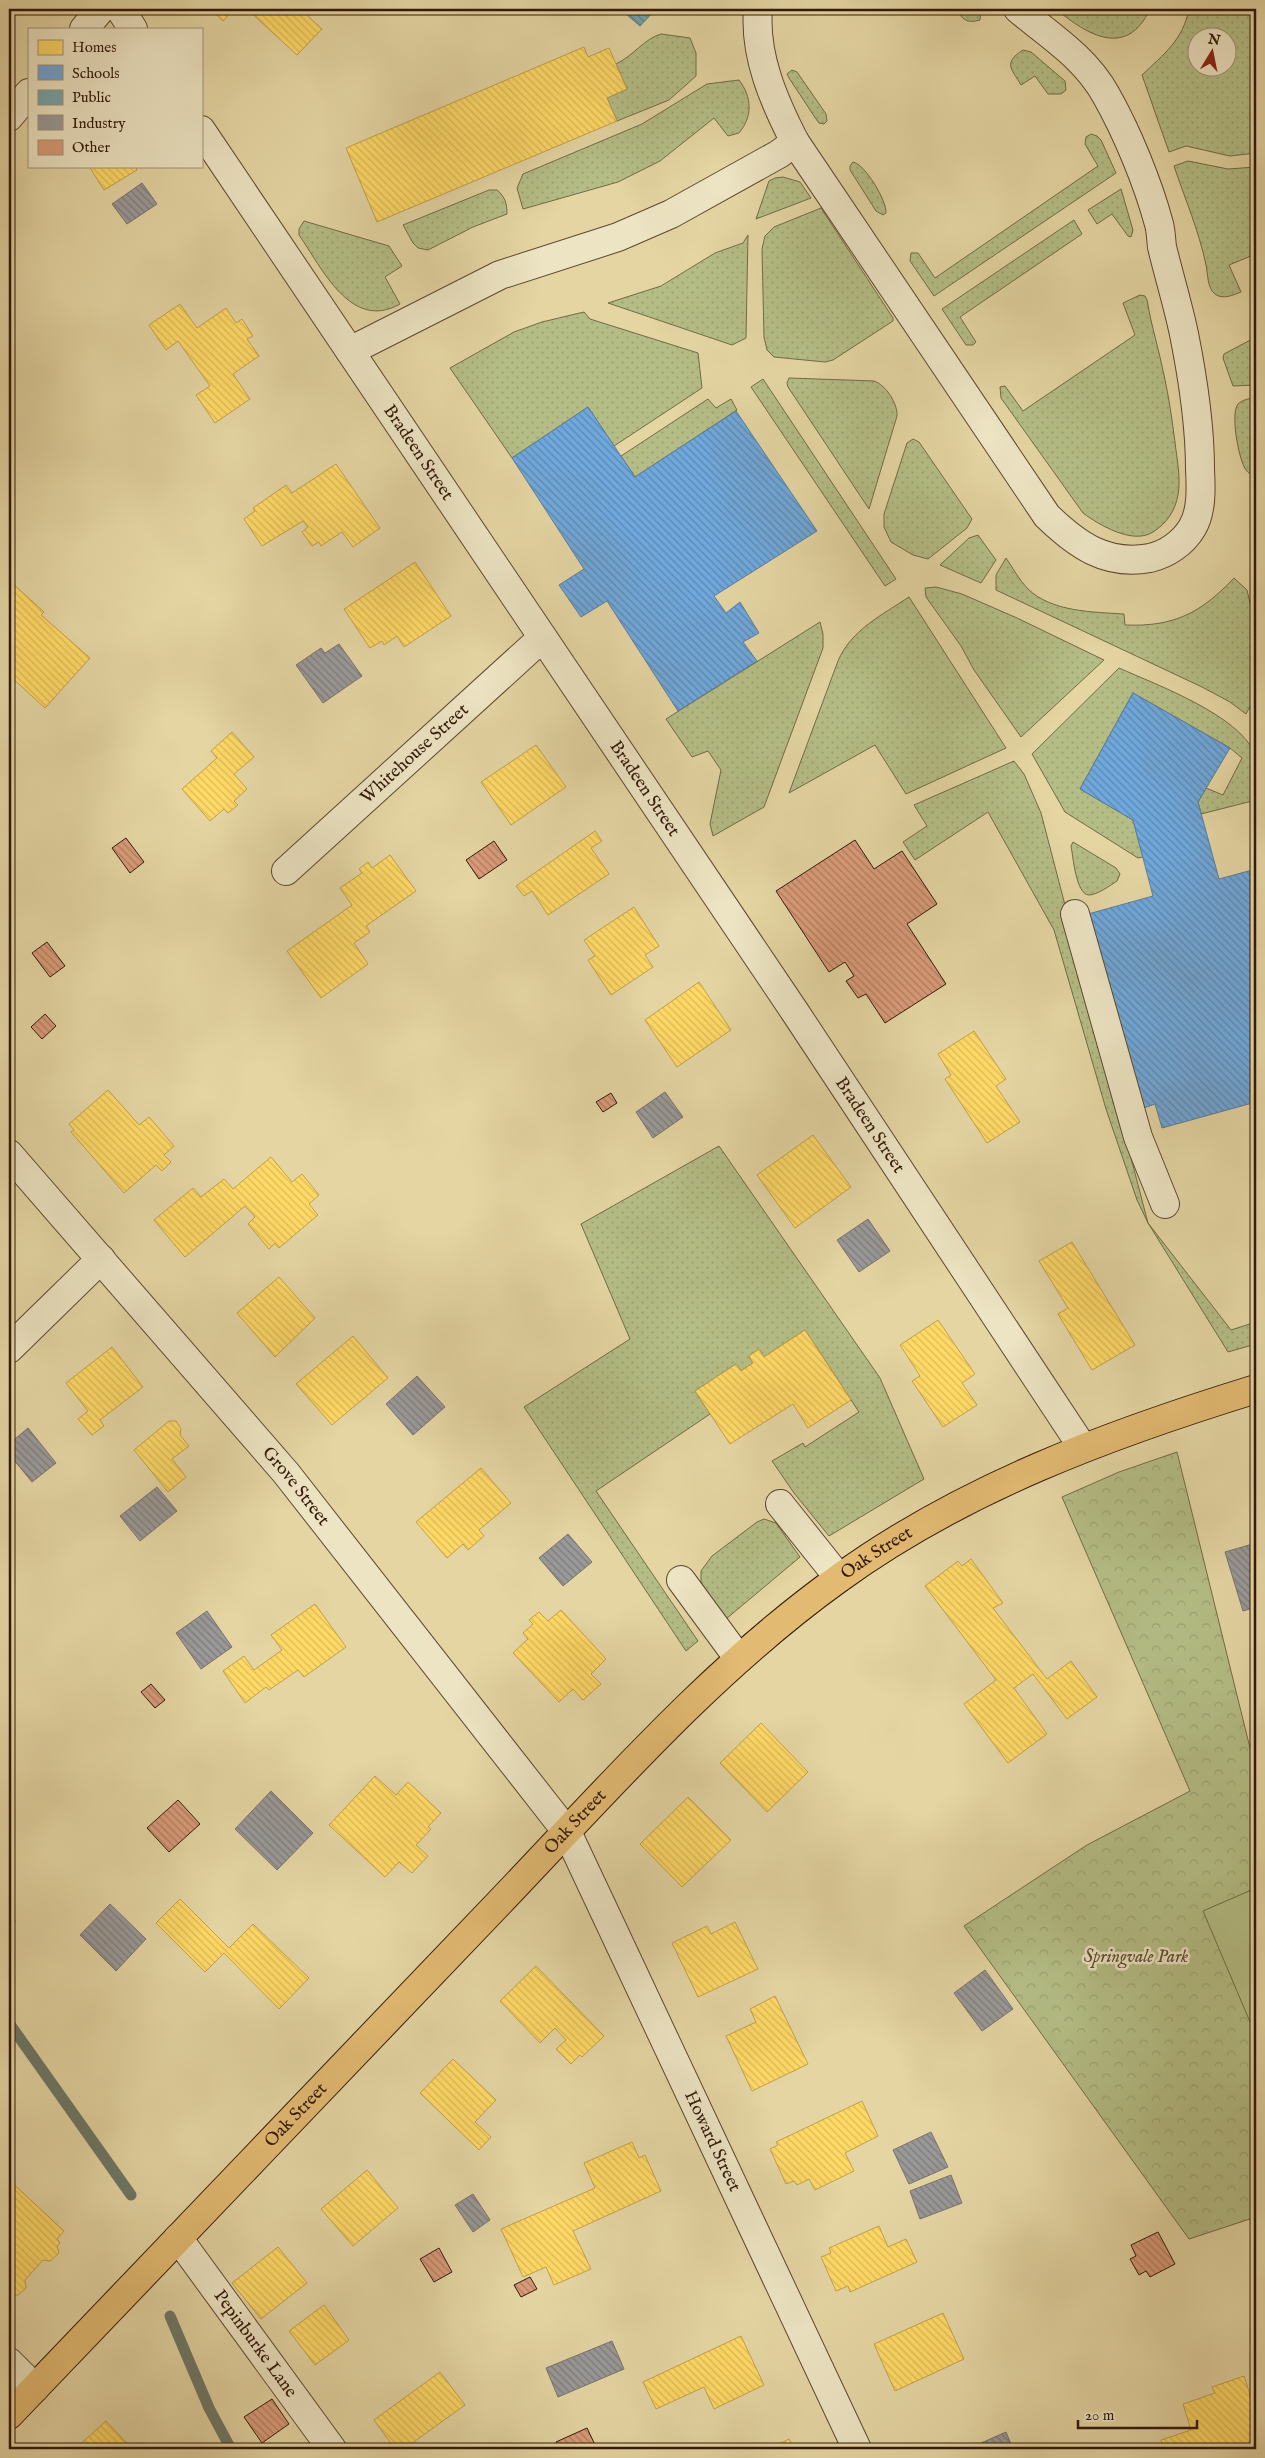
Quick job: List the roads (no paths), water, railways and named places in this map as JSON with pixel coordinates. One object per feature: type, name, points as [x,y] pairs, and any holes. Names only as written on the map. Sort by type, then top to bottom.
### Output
[{"type":"main road","name":"Oak Street","points":[[9,2415],[655,1738],[739,1659],[786,1618],[839,1578],[953,1508],[1083,1448],[1182,1412],[1256,1389]]},
{"type":"street","points":[[85,28],[101,9]]},
{"type":"street","points":[[120,9],[132,28]]},
{"type":"street","points":[[758,15],[768,81],[779,112],[795,142],[1047,516],[1072,540],[1100,554],[1131,561],[1158,556],[1175,548],[1192,528],[1201,490],[1196,402],[1184,335],[1162,246],[1159,225],[1126,136],[1092,74],[1073,52],[1018,9]]},
{"type":"street","points":[[9,117],[28,94]]},
{"type":"street","name":"Bradeen Street","points":[[202,131],[795,1012],[1083,1448]]},
{"type":"street","points":[[350,351],[500,275],[618,236],[671,214],[779,154],[795,142]]},
{"type":"street","name":"Whitehouse Street","points":[[286,870],[542,638]]},
{"type":"street","points":[[1075,914],[1138,1137],[1165,1204]]},
{"type":"street","name":"Grove Street","points":[[9,1154],[286,1473],[567,1832]]},
{"type":"street","points":[[9,1349],[101,1258]]},
{"type":"street","points":[[780,1504],[839,1578]]},
{"type":"street","points":[[681,1580],[739,1659]]},
{"type":"street","name":"Howard Street","points":[[567,1832],[857,2449]]},
{"type":"street","name":"Pepinburke Lane","points":[[178,2238],[332,2449]]},
{"type":"street","points":[[9,2362],[35,2388]]},
{"type":"waterway","points":[[9,2023],[131,2195]]},
{"type":"waterway","points":[[170,2316],[209,2408],[231,2449]]},
{"type":"park label","name":"Springvale Park","points":[[1136,1957]]}]
